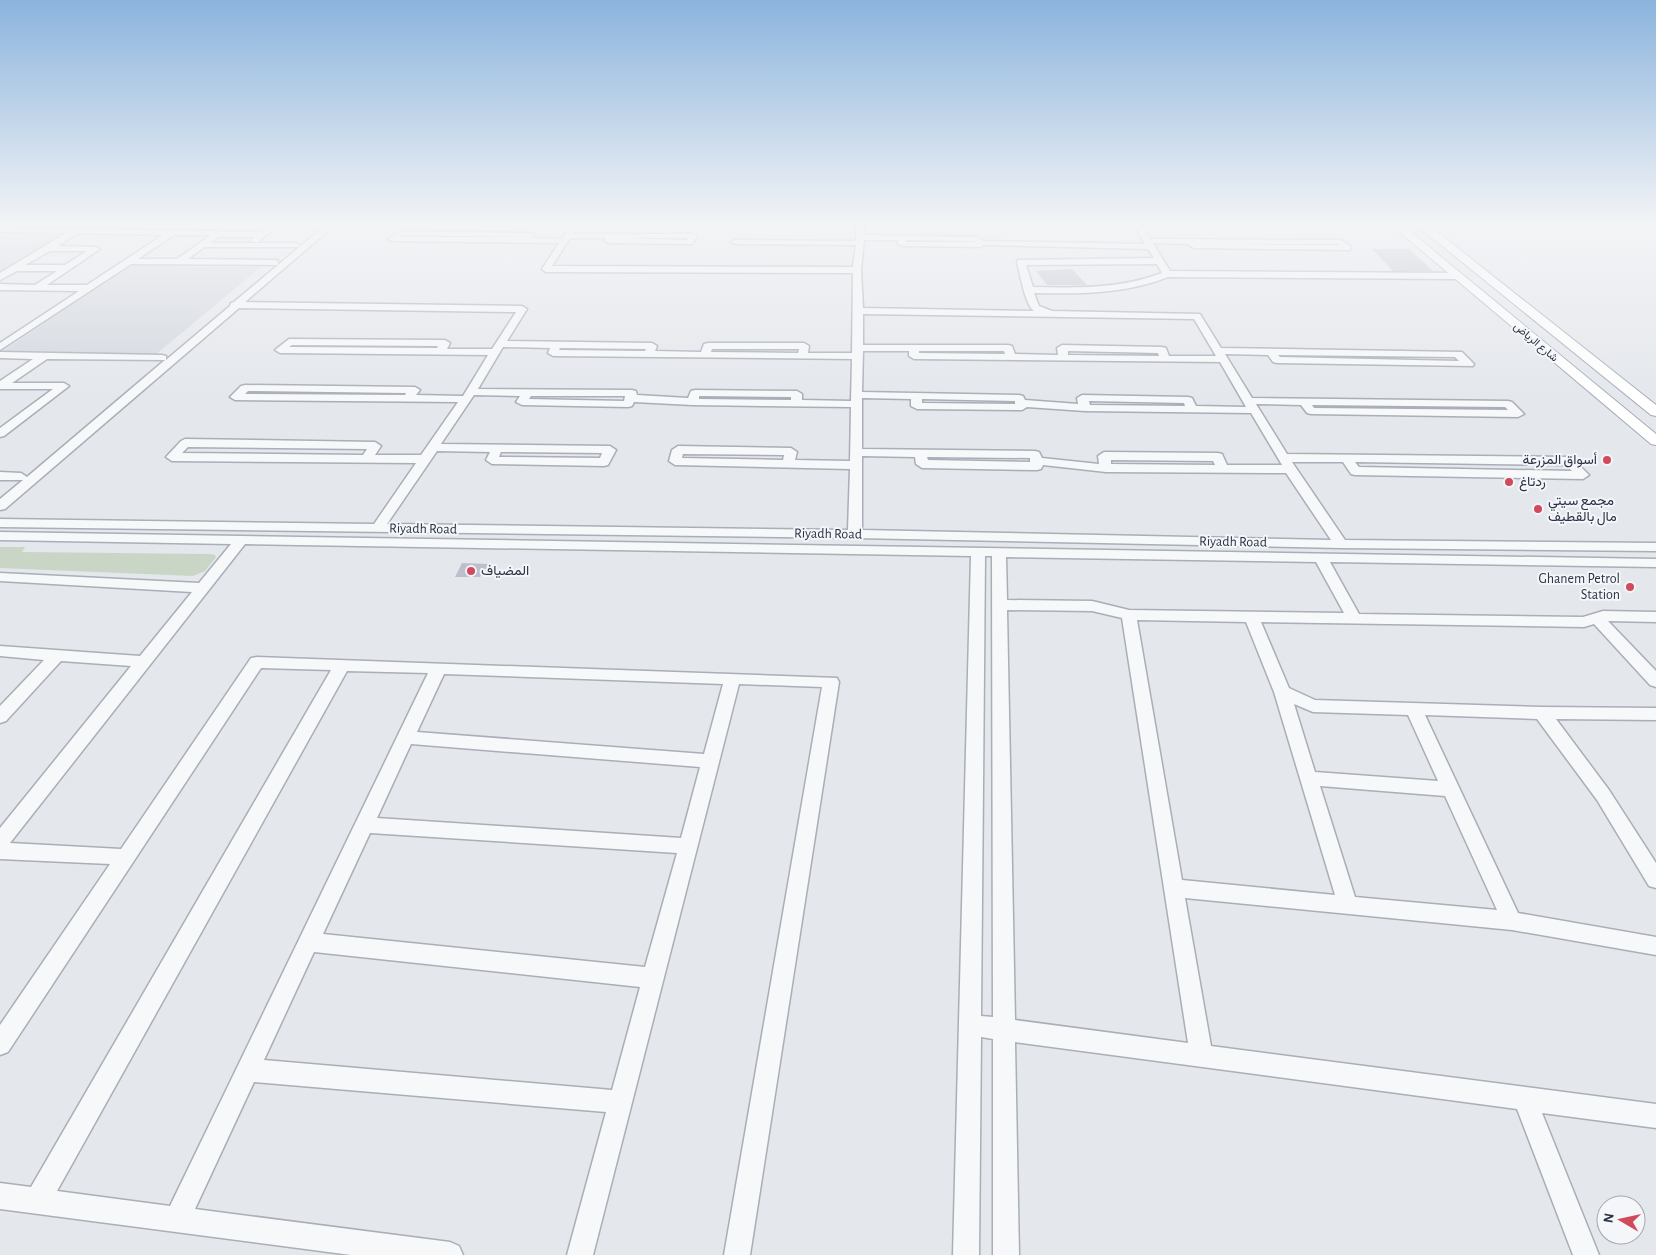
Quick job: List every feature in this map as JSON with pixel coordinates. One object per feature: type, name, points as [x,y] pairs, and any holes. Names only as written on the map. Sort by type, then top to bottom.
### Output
[{"type":"main road","name":"شارع الرياض","points":[[1464,282],[1656,441]]},
{"type":"main road","name":"شارع الرياض","points":[[1492,282],[1656,412]]},
{"type":"street","points":[[36,288],[46,282]]},
{"type":"street","points":[[0,347],[99,282]]},
{"type":"street","points":[[0,494],[253,282]]},
{"type":"street","points":[[0,506],[262,282]]},
{"type":"street","points":[[855,534],[857,282]]},
{"type":"street","points":[[1027,282],[1035,308]]},
{"type":"street","points":[[1029,290],[1116,290],[1150,282]]},
{"type":"street","points":[[0,288],[89,288]]},
{"type":"street","points":[[234,305],[522,309],[468,395],[377,529]]},
{"type":"street","points":[[1025,314],[1035,308],[1053,314]]},
{"type":"street","points":[[858,311],[1197,316],[1290,469],[1341,544]]},
{"type":"street","points":[[440,351],[445,343],[289,342],[280,350],[440,351],[557,344],[652,346],[649,354],[803,356],[914,348],[1008,348],[1011,357],[1064,358],[1165,359],[1270,352],[1458,354],[1469,364],[1277,360],[1270,352]]},
{"type":"street","points":[[0,355],[162,358]]},
{"type":"street","points":[[1,386],[44,356]]},
{"type":"street","points":[[0,434],[64,386],[1,386]]},
{"type":"street","points":[[408,398],[415,390],[246,388],[235,397],[408,398],[528,392],[632,393],[630,398],[692,402],[796,403],[916,396],[1019,398],[1021,403],[1085,408],[1192,409],[1304,401],[1508,404],[1518,414],[1311,411],[1304,401]]},
{"type":"street","points":[[366,458],[375,446],[185,443],[172,457],[425,459]]},
{"type":"street","points":[[432,448],[498,448],[610,450],[604,462],[492,460],[498,448]]},
{"type":"street","points":[[788,463],[791,452],[678,450],[676,461],[788,463],[921,453],[1035,455],[1036,461],[1106,468],[1290,469]]},
{"type":"street","points":[[1284,458],[1568,461],[1583,475],[1355,472],[1347,459]]},
{"type":"street","points":[[0,476],[21,477]]},
{"type":"street","name":"Riyadh Road","points":[[0,523],[855,534],[1341,544],[1656,548]]},
{"type":"street","points":[[0,536],[1656,563]]},
{"type":"street","points":[[0,541],[30,536]]},
{"type":"street","points":[[0,842],[241,540]]},
{"type":"street","points":[[966,1255],[978,551]]},
{"type":"street","points":[[999,552],[1006,1255]]},
{"type":"street","points":[[1320,557],[1356,618]]},
{"type":"street","points":[[0,577],[202,588]]},
{"type":"street","points":[[1000,605],[1092,606],[1129,615],[1584,622],[1603,616],[1656,617]]},
{"type":"street","points":[[1129,615],[1201,1056]]},
{"type":"street","points":[[1252,617],[1282,692],[1348,906]]},
{"type":"street","points":[[1598,618],[1656,681]]},
{"type":"street","points":[[0,651],[144,662]]},
{"type":"street","points":[[0,717],[57,655]]},
{"type":"street","points":[[0,1044],[257,662],[831,682],[737,1255]]},
{"type":"street","points":[[37,1201],[342,665]]},
{"type":"street","points":[[177,1220],[438,669]]},
{"type":"street","points":[[580,1255],[732,679]]},
{"type":"street","points":[[1282,692],[1314,706]]},
{"type":"street","points":[[1287,708],[1314,706],[1542,714],[1656,714]]},
{"type":"street","points":[[1414,709],[1512,921]]},
{"type":"street","points":[[1542,714],[1603,796],[1656,880]]},
{"type":"street","points":[[405,738],[710,761]]},
{"type":"street","points":[[1309,778],[1451,789]]},
{"type":"street","points":[[364,825],[688,846]]},
{"type":"street","points":[[0,851],[126,857]]},
{"type":"street","points":[[1174,888],[1512,921],[1656,946]]},
{"type":"street","points":[[308,942],[653,978]]},
{"type":"street","points":[[970,1026],[1656,1116]]},
{"type":"street","points":[[248,1070],[621,1102]]},
{"type":"street","points":[[1526,1099],[1586,1255]]},
{"type":"street","points":[[0,1196],[409,1252],[450,1255]]},
{"type":"shaded area","points":[[106,282],[243,282],[155,355],[0,353]]},
{"type":"green space","points":[[0,547],[25,547],[22,552],[210,554],[216,557],[205,571],[193,576],[0,568]]},
{"type":"building","points":[[1044,282],[1084,282],[1087,285],[1047,285]]},
{"type":"building","name":"المضياف","points":[[462,563],[489,564],[480,577],[455,577]]},
{"type":"place","name":"أسواق المزرعة","points":[[1607,460]]},
{"type":"place","name":"ردتاغ","points":[[1509,482]]},
{"type":"place","name":"مجمع سيتي مال بالقطيف","points":[[1538,509]]},
{"type":"place","name":"المضياف","points":[[471,571]]},
{"type":"place","name":"Ghanem Petrol Station","points":[[1630,587]]}]
